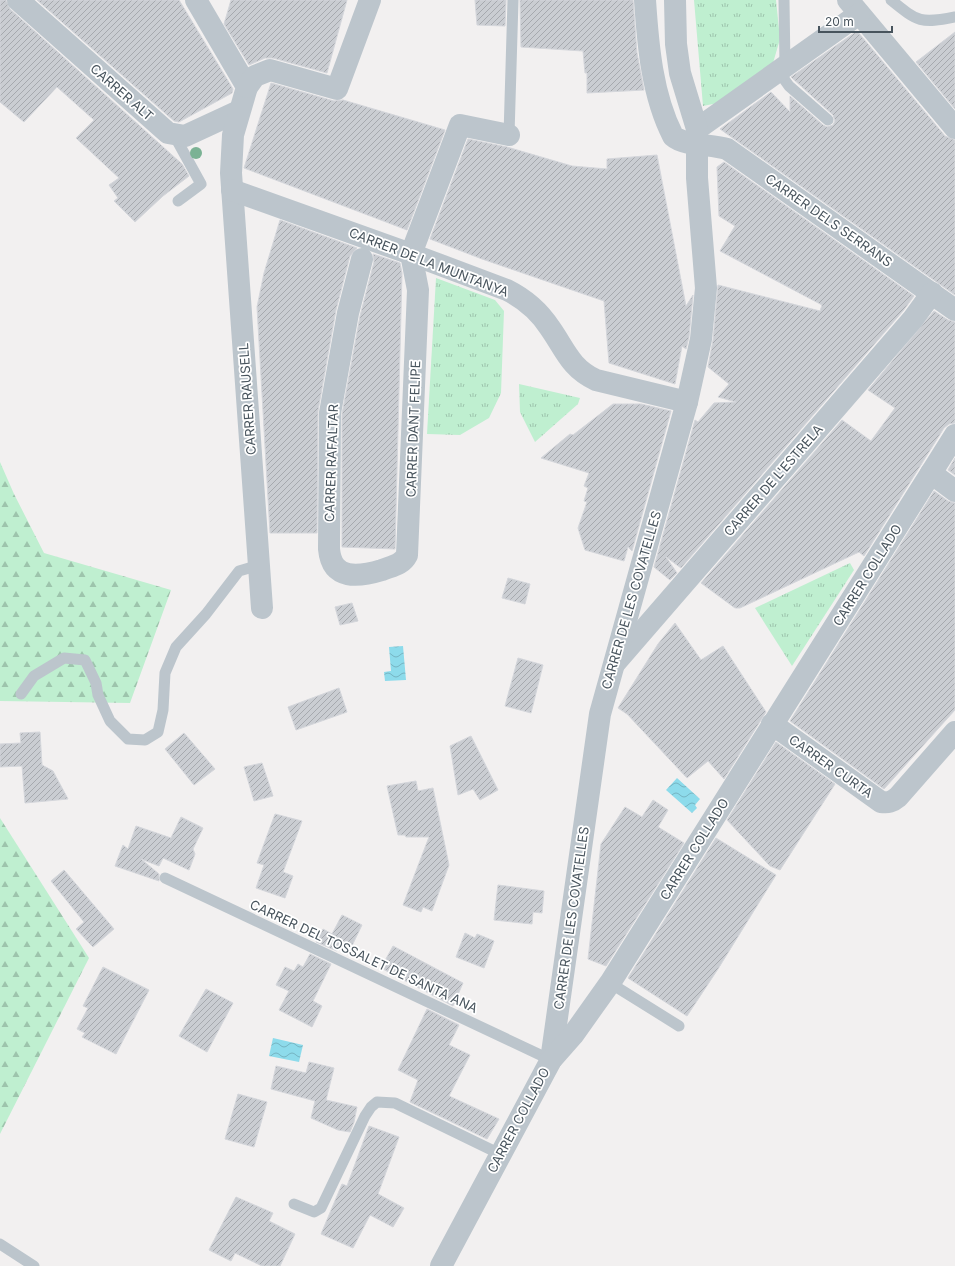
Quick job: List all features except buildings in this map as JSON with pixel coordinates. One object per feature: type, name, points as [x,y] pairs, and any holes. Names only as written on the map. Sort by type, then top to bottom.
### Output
[{"type":"street","name":"CARRER ALT","points":[[18,0],[168,133],[174,135]]},
{"type":"street","points":[[196,0],[247,87],[255,76],[270,70],[338,89],[370,0]]},
{"type":"street","name":"CARRER DELS SERRANS","points":[[646,0],[647,24],[654,77],[673,136],[679,141],[697,136],[737,156],[955,310]]},
{"type":"street","name":"CARRER DE LES COVATELLES","points":[[551,1060],[581,853],[597,729],[612,666],[687,402],[701,339],[706,288],[697,178],[697,136],[680,73],[676,44],[675,0]]},
{"type":"street","points":[[697,136],[782,69],[853,7],[955,128]]},
{"type":"street","name":"CARRER RAUSELL","points":[[247,87],[233,135],[231,155],[232,190],[262,608]]},
{"type":"street","points":[[174,135],[185,136],[195,133],[239,111]]},
{"type":"street","points":[[411,254],[460,125],[509,135]]},
{"type":"street","name":"CARRER DE LA MUNTANYA","points":[[232,190],[411,254],[492,284],[521,297],[540,314],[551,328],[571,362],[587,376],[596,380],[687,402]]},
{"type":"street","name":"CARRER DANT FELIPE","points":[[363,575],[400,564],[408,554],[418,290],[411,254]]},
{"type":"street","name":"CARRER RAFALTAR","points":[[362,259],[348,313],[330,413],[329,549],[332,563],[337,569],[353,575],[363,575]]},
{"type":"street","name":"CARRER DE L'ESTRELA","points":[[612,666],[908,325],[932,293]]},
{"type":"street","name":"CARRER COLLADO","points":[[440,1266],[551,1060],[573,1035],[610,983],[955,435]]},
{"type":"street","points":[[931,473],[955,491]]},
{"type":"street","name":"CARRER CURTA","points":[[772,724],[881,802],[890,802],[898,797],[955,732]]},
{"type":"lane","points":[[509,135],[513,0]]},
{"type":"lane","points":[[784,0],[782,69],[789,86],[828,120]]},
{"type":"lane","points":[[892,0],[917,19],[936,22],[955,17]]},
{"type":"lane","points":[[174,135],[201,184],[178,201]]},
{"type":"lane","points":[[21,694],[34,676],[64,658],[85,660],[96,683],[98,695],[110,722],[128,739],[145,740],[158,732],[163,710],[165,673],[176,648],[206,614],[239,570],[259,565]]},
{"type":"lane","name":"CARRER DEL TOSSALET DE SANTA ANA","points":[[165,878],[551,1060]]},
{"type":"lane","points":[[610,983],[679,1026]]},
{"type":"lane","points":[[294,1204],[314,1212],[321,1208],[365,1116],[371,1107],[377,1102],[395,1103],[500,1154]]},
{"type":"lane","points":[[0,1244],[34,1266]]},
{"type":"green space","points":[[694,0],[776,0],[780,39],[773,63],[718,103],[703,106]]},
{"type":"green space","points":[[436,278],[495,300],[504,311],[501,393],[489,418],[460,435],[427,434]]},
{"type":"green space","points":[[519,384],[580,398],[578,404],[535,442],[520,412]]},
{"type":"green space","points":[[0,462],[14,494],[44,553],[171,590],[130,703],[0,701]]},
{"type":"green space","points":[[850,563],[854,570],[792,666],[755,608]]},
{"type":"green space","points":[[0,818],[89,958],[0,1134]]},
{"type":"water","points":[[403,646],[406,680],[385,681],[384,672],[391,671],[389,647]]},
{"type":"water","points":[[677,778],[700,799],[695,805],[697,808],[692,813],[666,790]]},
{"type":"water","points":[[273,1038],[303,1045],[299,1062],[269,1056]]}]
